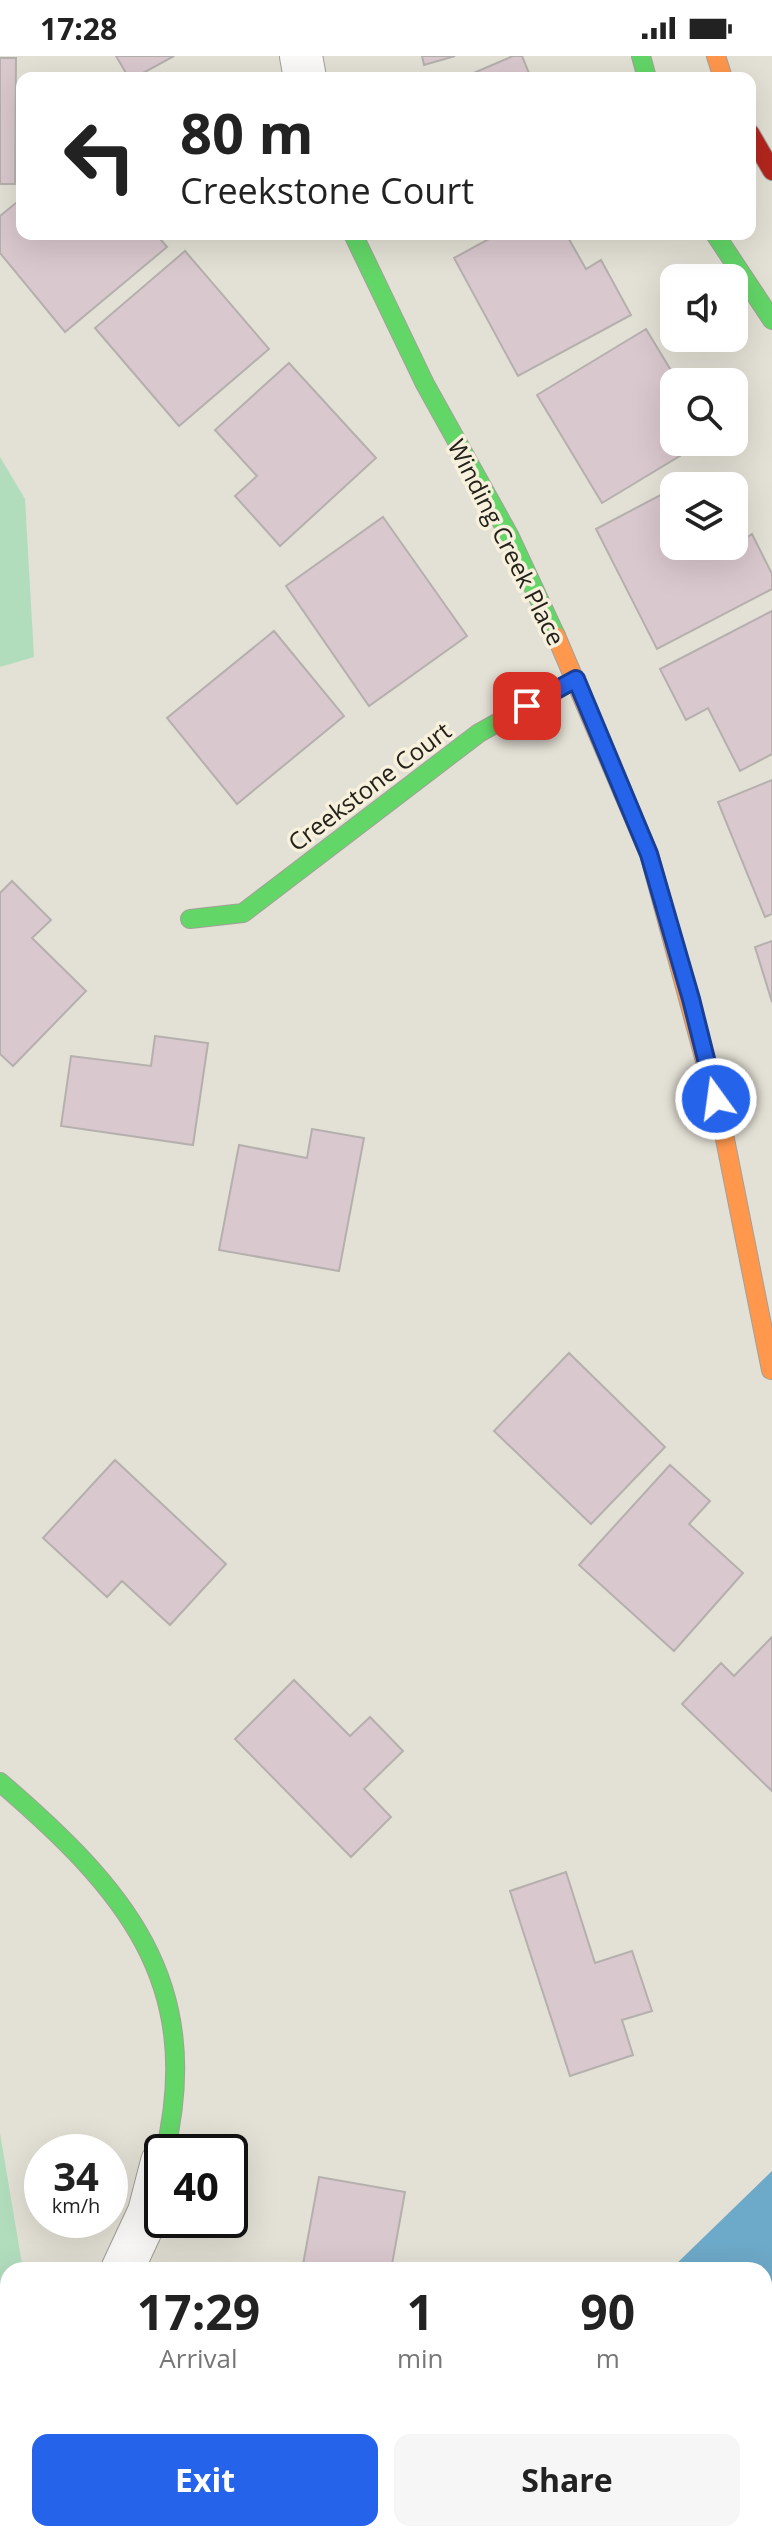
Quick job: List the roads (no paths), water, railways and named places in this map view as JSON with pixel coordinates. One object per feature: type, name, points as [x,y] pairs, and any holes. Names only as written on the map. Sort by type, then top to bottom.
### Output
[{"type":"street","points":[[756,143],[772,171]]},
{"type":"street","name":"Winding Creek Place","points":[[356,240],[425,384],[509,535],[576,679],[649,854],[691,999],[722,1124],[771,1370]]},
{"type":"street","points":[[719,240],[772,320]]},
{"type":"street","name":"Creekstone Court","points":[[190,919],[243,913],[479,733],[576,679]]},
{"type":"street","points":[[0,1782],[35,1812],[99,1877],[146,1950],[168,1999],[179,2071],[168,2134]]},
{"type":"street","points":[[126,2262],[144,2223]]},
{"type":"water","points":[[772,2171],[772,2262],[678,2262]]}]
